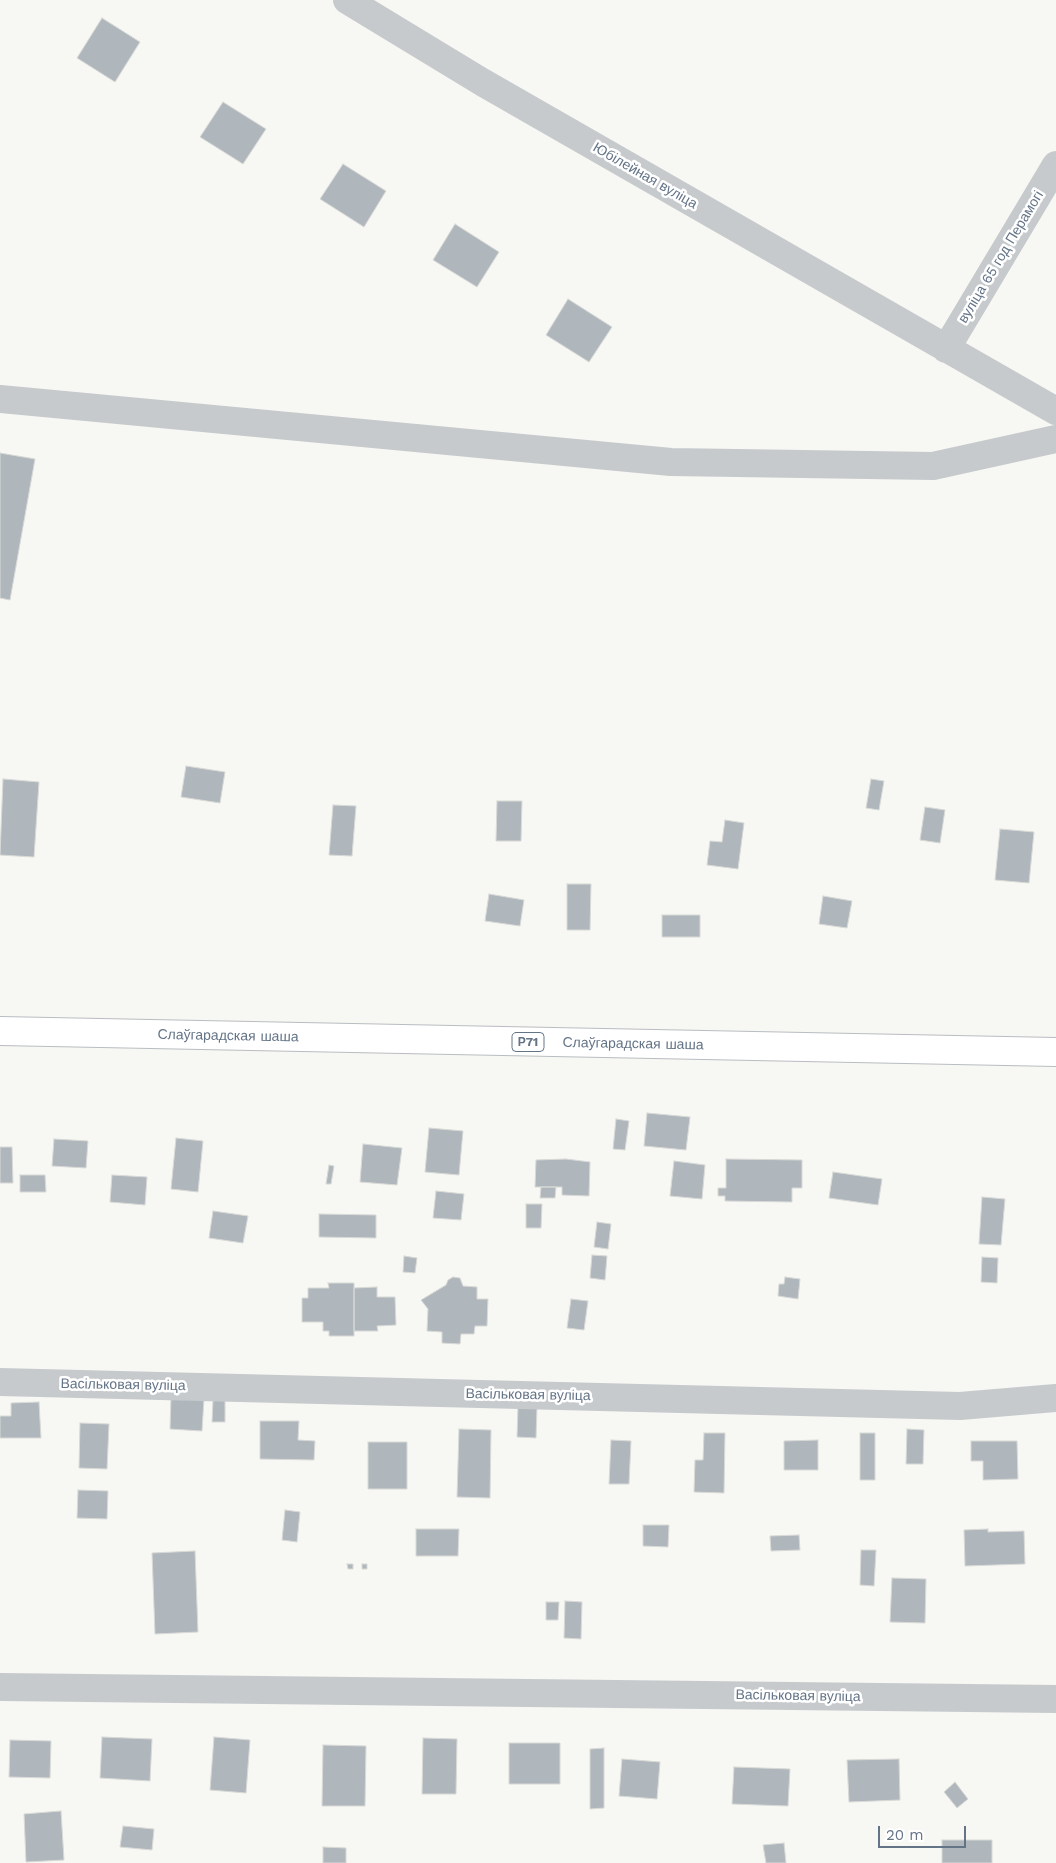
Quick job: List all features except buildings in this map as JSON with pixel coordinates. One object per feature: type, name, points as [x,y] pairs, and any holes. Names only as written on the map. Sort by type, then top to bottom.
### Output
[{"type":"main road","name":"Слаўгарадская шаша","points":[[0,1031],[1056,1052]]},
{"type":"street","name":"Юбілейная вуліца","points":[[347,0],[482,82],[1056,411]]},
{"type":"street","name":"вуліца 65 год Перамогі","points":[[946,349],[1056,165]]},
{"type":"street","points":[[0,399],[671,462],[933,466],[1056,439]]},
{"type":"street","name":"Васільковая вуліца","points":[[0,1382],[960,1406],[1056,1398]]},
{"type":"street","name":"Васільковая вуліца","points":[[0,1687],[1056,1699]]}]
